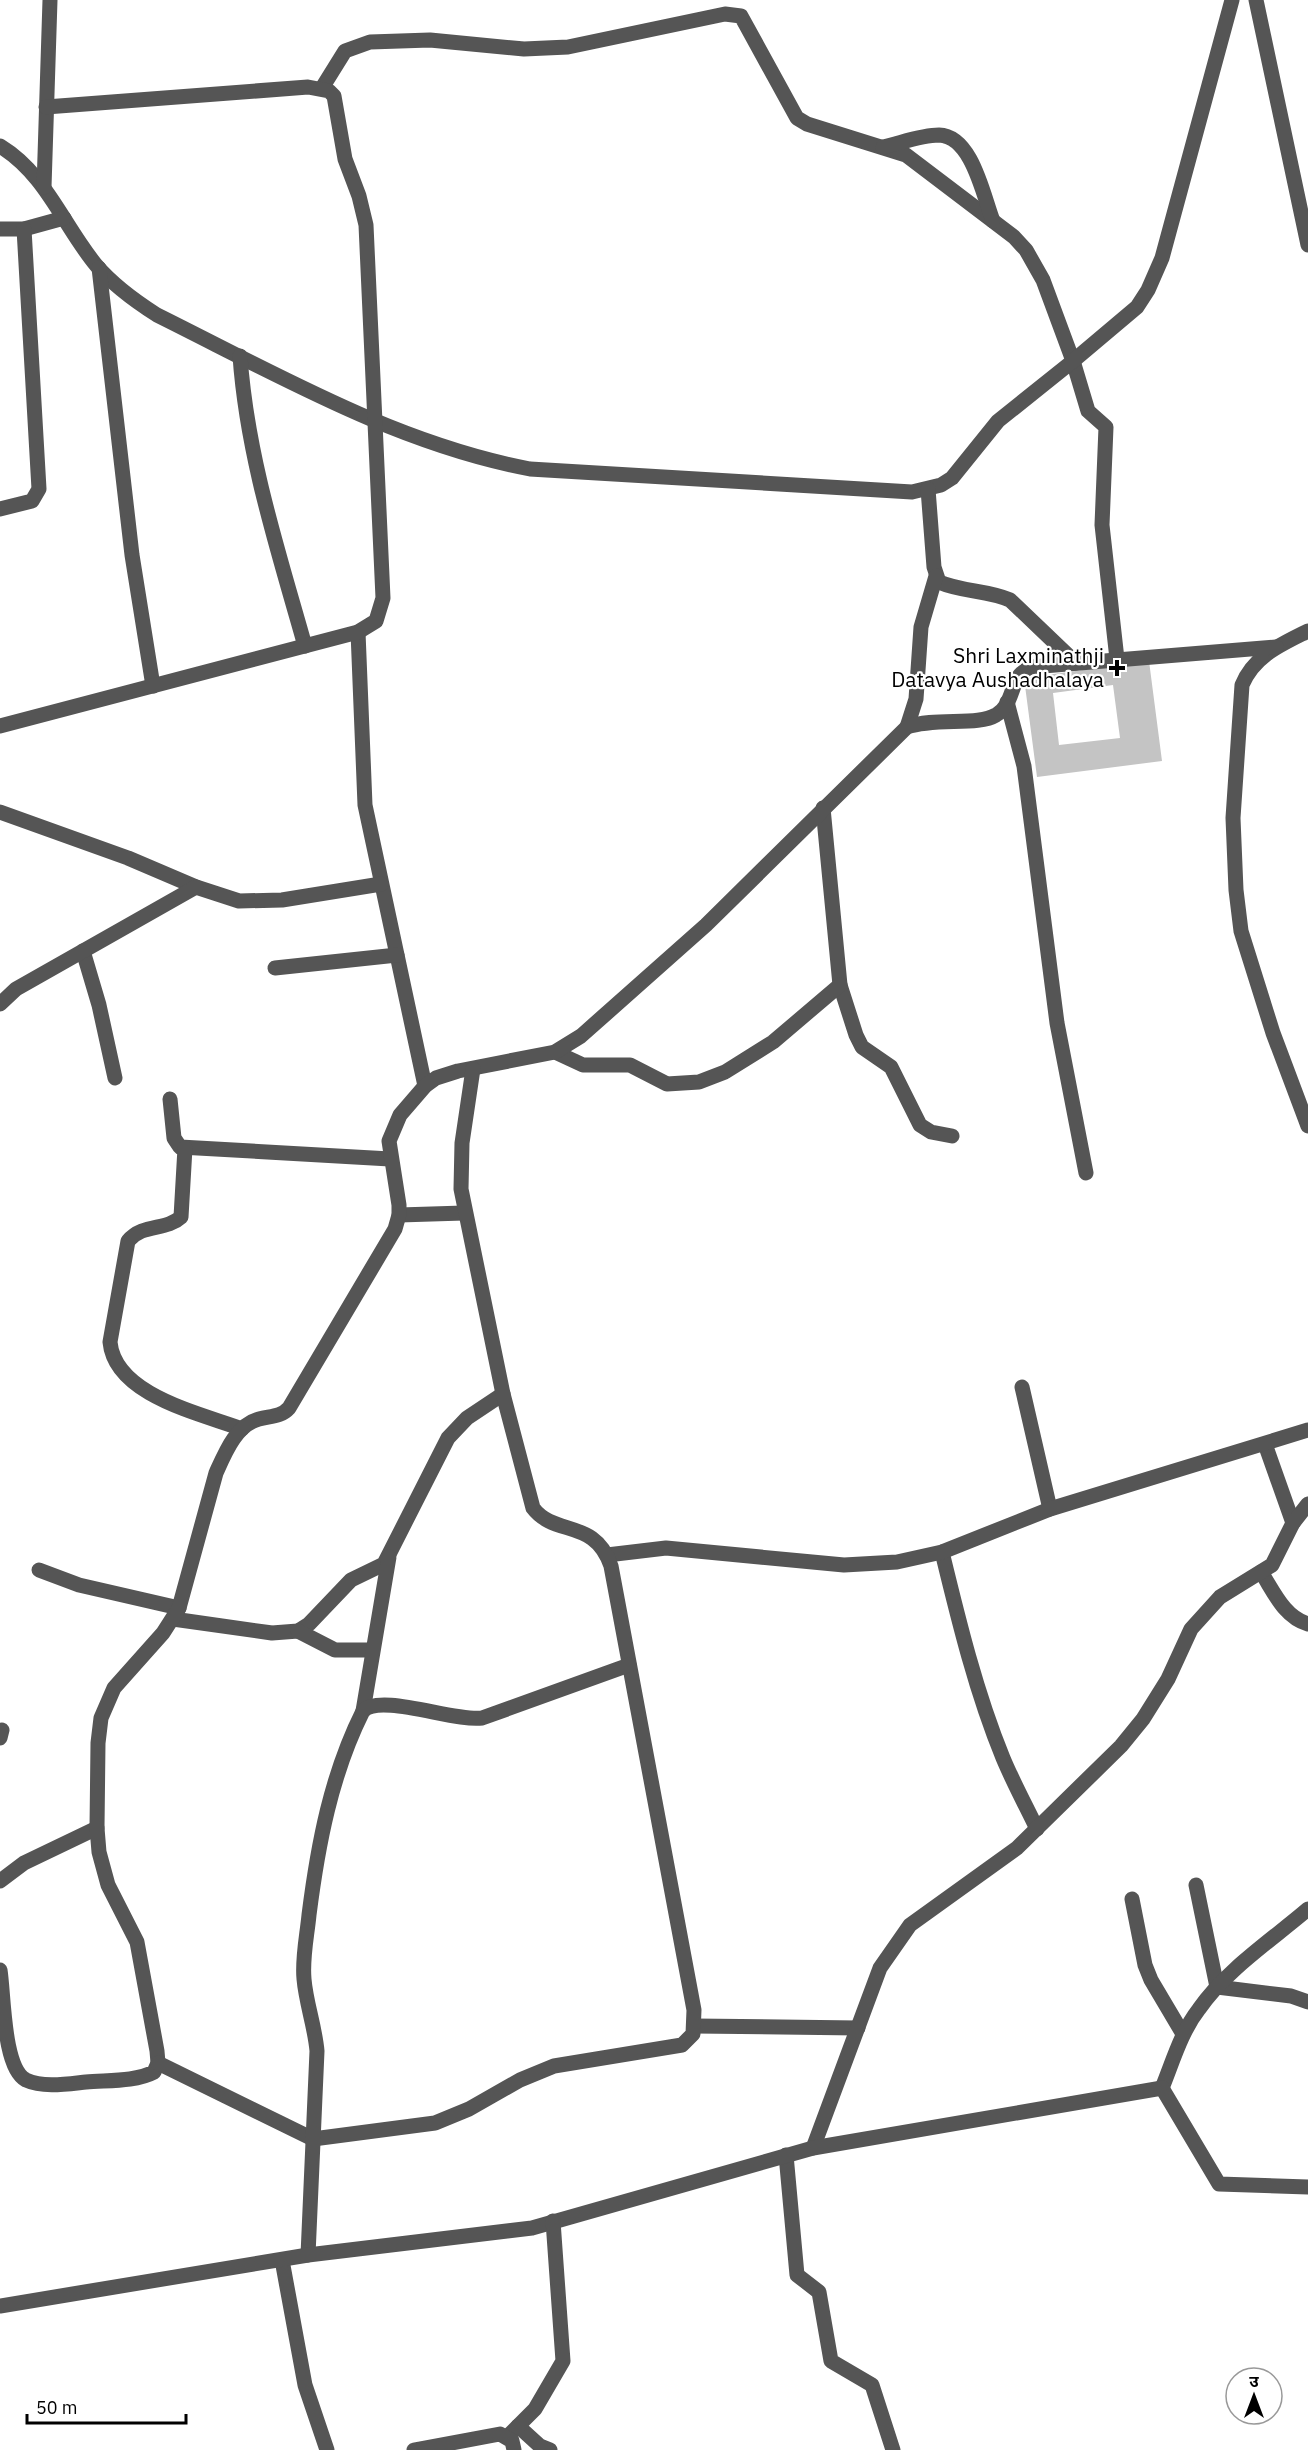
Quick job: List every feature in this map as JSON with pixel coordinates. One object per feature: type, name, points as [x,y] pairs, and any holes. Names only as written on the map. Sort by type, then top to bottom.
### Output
[{"type":"street","points":[[44,187],[50,0]]},
{"type":"street","points":[[0,146],[26,166],[44,187],[99,268],[116,285],[157,315],[374,422],[493,462],[530,469],[891,492],[928,489],[952,478],[998,421],[1073,362],[1137,307],[1156,274],[1232,0]]},
{"type":"street","points":[[1256,0],[1308,245]]},
{"type":"street","points":[[322,88],[345,51],[370,42],[430,40],[524,49],[568,47],[725,14],[736,7],[797,118],[824,130],[883,147],[921,165],[1014,237],[1034,262],[1054,307],[1088,411],[1106,427],[1102,525],[1117,660]]},
{"type":"street","points":[[0,726],[358,632],[369,628],[376,621],[383,598],[366,225],[359,196],[345,159],[336,101],[328,91],[322,88],[46,107]]},
{"type":"street","points":[[883,147],[938,135],[962,144],[994,223]]},
{"type":"street","points":[[0,229],[24,229],[64,218]]},
{"type":"street","points":[[0,509],[32,501],[39,489],[24,229]]},
{"type":"street","points":[[99,268],[130,543],[153,686]]},
{"type":"street","points":[[240,356],[244,407],[254,457],[305,646]]},
{"type":"street","points":[[928,489],[936,576],[939,582],[951,587],[998,595],[1010,600],[1076,663]]},
{"type":"street","points":[[908,728],[916,699],[921,627],[936,576]]},
{"type":"street","points":[[358,632],[362,782],[381,884],[425,1086]]},
{"type":"street","points":[[0,1970],[9,2048],[16,2070],[24,2079],[47,2084],[139,2077],[154,2072],[158,2062],[137,1942],[108,1885],[103,1869],[97,1828],[98,1743],[105,1704],[114,1688],[176,1614],[216,1473],[224,1454],[249,1423],[281,1414],[289,1408],[387,1245],[399,1215],[389,1141],[393,1127],[425,1086],[436,1078],[555,1052],[568,1046],[596,1024],[706,925],[823,808],[908,728],[936,720],[987,719],[1003,710],[1014,683],[1024,669],[1276,647],[1305,636]]},
{"type":"street","points":[[1276,647],[1247,672],[1240,694],[1233,818],[1236,890],[1241,931],[1254,978],[1308,1126]]},
{"type":"street","points":[[1007,702],[1024,766],[1057,1023],[1086,1173]]},
{"type":"street","points":[[823,808],[840,985],[862,1047],[891,1067],[920,1125],[931,1132],[952,1136]]},
{"type":"street","points":[[0,812],[128,858],[196,887],[252,903],[381,884]]},
{"type":"street","points":[[0,1004],[16,989],[196,887]]},
{"type":"street","points":[[83,951],[99,1005],[115,1078]]},
{"type":"street","points":[[275,969],[397,955]]},
{"type":"street","points":[[555,1052],[583,1065],[630,1065],[667,1083],[685,1085],[699,1082],[725,1072],[773,1042],[840,985]]},
{"type":"street","points":[[158,2062],[313,2139],[435,2123],[469,2109],[520,2080],[554,2066],[682,2044],[688,2041],[694,2026],[694,2010],[607,1555],[587,1534],[546,1519],[533,1508],[503,1394],[464,1213],[460,1169],[473,1069]]},
{"type":"street","points":[[170,1099],[175,1142],[185,1148],[390,1159]]},
{"type":"street","points":[[185,1148],[181,1217],[171,1223],[143,1229],[128,1241],[110,1342],[111,1354],[116,1366],[141,1389],[242,1429]]},
{"type":"street","points":[[399,1215],[464,1213]]},
{"type":"street","points":[[1022,1387],[1050,1509]]},
{"type":"street","points":[[39,1570],[79,1585],[176,1614],[272,1633],[298,1631],[309,1624],[356,1576],[381,1566],[448,1438],[467,1418],[503,1394]]},
{"type":"street","points":[[607,1555],[666,1548],[844,1565],[897,1562],[942,1552],[1050,1509],[1308,1430]]},
{"type":"street","points":[[1264,1444],[1293,1523]]},
{"type":"street","points":[[813,2148],[880,1968],[910,1925],[1017,1848],[1121,1746],[1143,1719],[1168,1679],[1191,1629],[1205,1611],[1220,1598],[1272,1564],[1293,1523],[1308,1504]]},
{"type":"street","points":[[308,2255],[317,2051],[305,1990],[304,1964],[315,1865],[326,1808],[363,1711],[390,1551]]},
{"type":"street","points":[[942,1552],[971,1666],[1004,1759],[1037,1829]]},
{"type":"street","points":[[1261,1572],[1283,1607],[1299,1622],[1308,1624]]},
{"type":"street","points":[[298,1631],[335,1650],[372,1650]]},
{"type":"street","points":[[363,1711],[378,1704],[460,1718],[482,1718],[629,1665]]},
{"type":"street","points":[[0,1881],[24,1863],[97,1828]]},
{"type":"street","points":[[1196,1885],[1217,1987]]},
{"type":"street","points":[[1132,1899],[1145,1965],[1151,1980],[1183,2034]]},
{"type":"street","points":[[1162,2088],[1183,2034],[1199,2008],[1217,1987],[1308,1909]]},
{"type":"street","points":[[1217,1987],[1291,1996],[1308,2002]]},
{"type":"street","points":[[694,2026],[858,2028]]},
{"type":"street","points":[[0,2306],[308,2255],[532,2228],[813,2148],[1162,2088]]},
{"type":"street","points":[[1162,2088],[1219,2184],[1308,2187]]},
{"type":"street","points":[[786,2155],[797,2275],[819,2292],[831,2361],[872,2385],[893,2450]]},
{"type":"street","points":[[513,2437],[535,2409],[563,2361],[553,2222]]},
{"type":"street","points":[[282,2260],[305,2385],[327,2450]]},
{"type":"street","points":[[414,2450],[488,2435],[513,2437],[550,2450]]},
{"type":"building","points":[[1149,661],[1162,761],[1037,777],[1024,678]],"holes":[[[1113,685],[1120,738],[1059,745],[1053,693]]]},
{"type":"place","name":"Shri Laxminathji Datavya Aushadhalaya","points":[[1117,668]]}]
